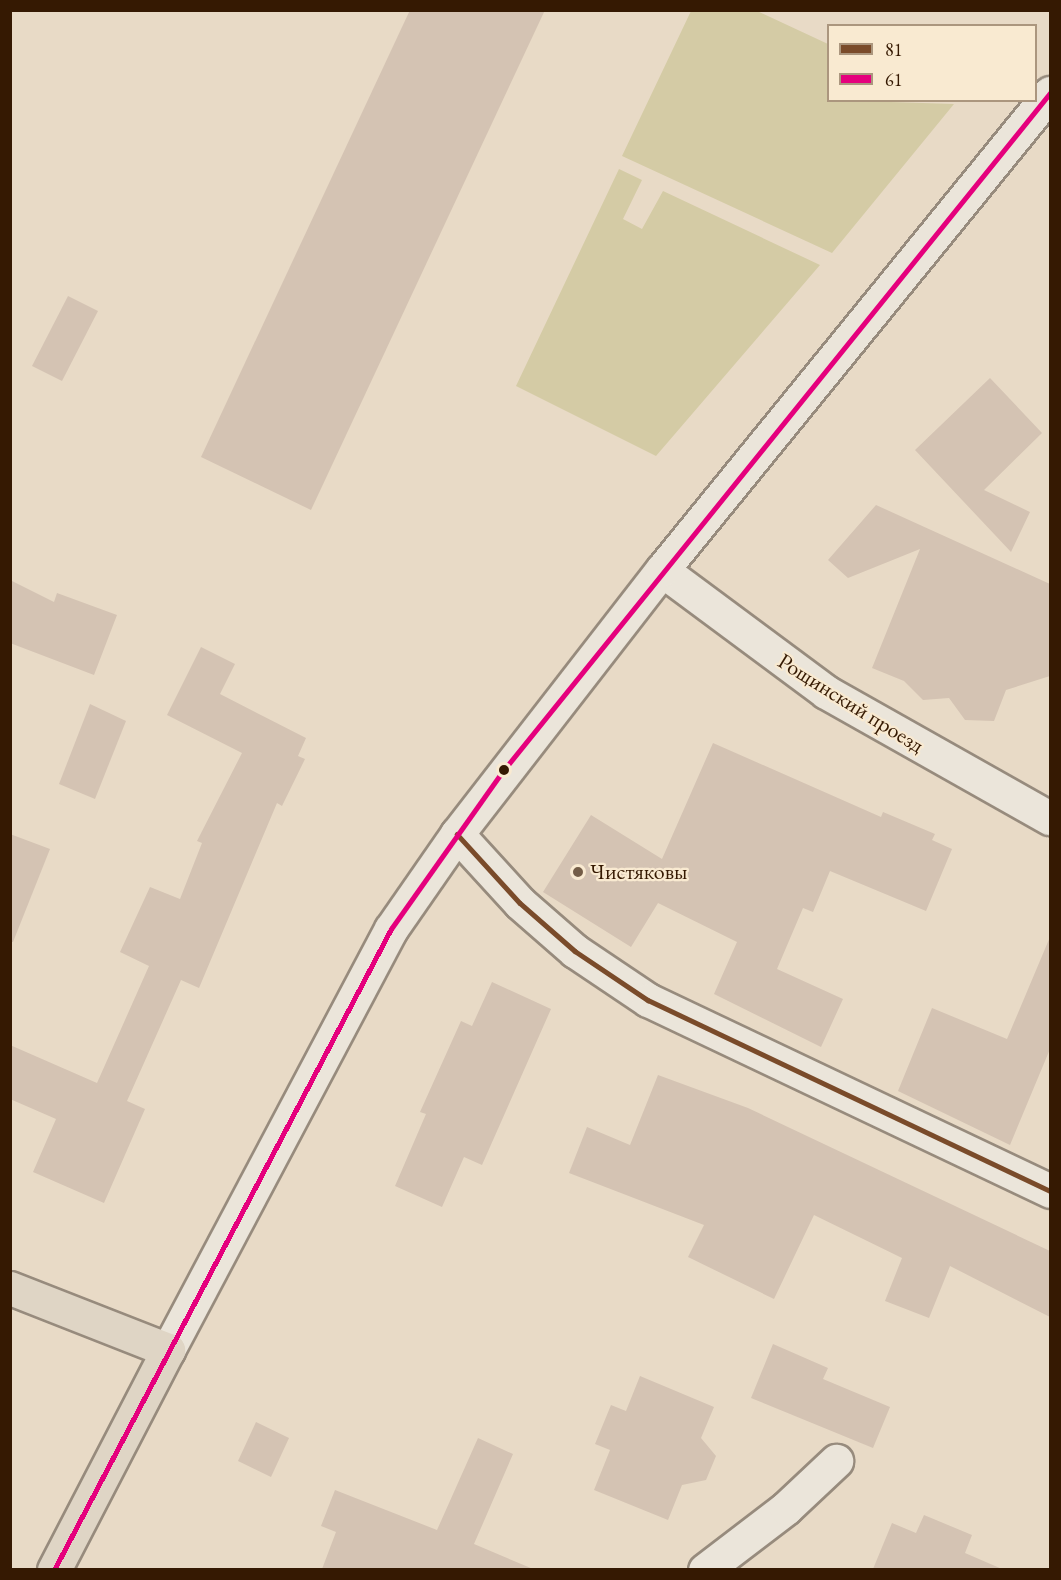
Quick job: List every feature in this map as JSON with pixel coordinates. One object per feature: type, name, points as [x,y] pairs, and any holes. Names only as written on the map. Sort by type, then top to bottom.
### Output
[{"type":"main road","points":[[10,1288],[168,1350],[54,1569]]},
{"type":"street","points":[[168,1350],[391,929],[457,834],[662,570],[1050,93]]},
{"type":"street","name":"Рощинский проезд","points":[[662,570],[826,692],[1050,818]]},
{"type":"street","points":[[457,834],[520,903],[574,951],[648,1000],[1050,1191]]},
{"type":"street","points":[[705,1569],[786,1508],[836,1461]]},
{"type":"shaded area","points":[[691,11],[757,11],[827,44],[827,102],[954,104],[832,253],[622,156]]},
{"type":"shaded area","points":[[619,169],[642,180],[623,219],[642,229],[663,191],[820,265],[656,456],[516,386]]},
{"type":"building","points":[[410,10],[545,10],[311,510],[201,457]]},
{"type":"building","points":[[68,296],[98,311],[62,381],[32,366]]},
{"type":"building","points":[[990,378],[1042,433],[984,490],[1030,512],[1011,552],[915,450]]},
{"type":"building","points":[[876,505],[1050,584],[1050,676],[1006,690],[994,721],[965,720],[949,698],[923,700],[904,681],[872,668],[920,549],[848,578],[828,560]]},
{"type":"building","points":[[10,580],[54,602],[57,593],[117,615],[94,675],[10,643]]},
{"type":"building","points":[[201,647],[235,664],[220,694],[306,738],[298,756],[305,759],[282,806],[277,803],[199,988],[181,980],[127,1101],[145,1109],[104,1203],[33,1172],[56,1119],[10,1099],[10,1045],[97,1083],[149,966],[120,952],[150,887],[180,899],[202,843],[197,841],[242,753],[167,715]]},
{"type":"building","points":[[90,704],[126,721],[95,799],[59,784]]},
{"type":"building","points":[[713,743],[881,817],[883,812],[935,834],[932,840],[952,849],[926,911],[830,871],[813,912],[803,908],[777,969],[843,999],[821,1047],[714,994],[737,942],[658,903],[631,947],[543,892],[591,815],[662,859]]},
{"type":"building","points":[[10,834],[50,849],[13,942],[10,942]]},
{"type":"building","points":[[1050,937],[1050,1049],[1010,1145],[898,1091],[932,1008],[1007,1039]]},
{"type":"building","points":[[492,982],[551,1009],[482,1165],[464,1157],[442,1207],[395,1186],[426,1114],[420,1112],[461,1021],[472,1026]]},
{"type":"building","points":[[658,1075],[748,1108],[1050,1251],[1050,1317],[950,1266],[929,1318],[885,1301],[902,1258],[814,1215],[774,1299],[688,1257],[704,1225],[569,1173],[587,1127],[630,1145]]},
{"type":"building","points":[[773,1344],[828,1368],[823,1379],[890,1407],[873,1448],[751,1398]]},
{"type":"building","points":[[640,1376],[714,1407],[701,1438],[716,1456],[706,1480],[682,1485],[668,1520],[594,1490],[610,1450],[595,1444],[611,1405],[626,1411]]},
{"type":"building","points":[[256,1422],[289,1438],[271,1477],[238,1461]]},
{"type":"building","points":[[478,1438],[513,1454],[474,1544],[533,1569],[322,1569],[336,1532],[321,1526],[335,1490],[437,1530]]},
{"type":"building","points":[[924,1515],[972,1535],[965,1553],[1002,1569],[873,1569],[892,1523],[916,1533]]},
{"type":"transit line","name":"61","points":[[54,1570],[391,929],[503,771],[1050,93]]},
{"type":"transit line","name":"81","points":[[457,834],[520,903],[575,951],[648,1000],[1050,1191]]},
{"type":"place","name":"Чистяковы","points":[[578,872]]}]
